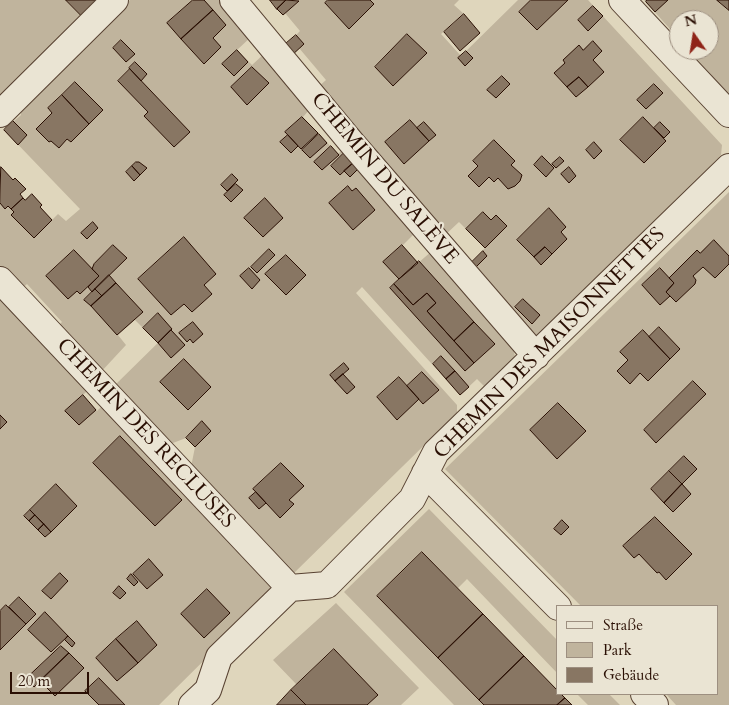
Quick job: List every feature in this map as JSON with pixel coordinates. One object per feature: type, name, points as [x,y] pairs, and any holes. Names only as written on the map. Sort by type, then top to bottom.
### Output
[{"type":"street","points":[[0,114],[114,0]]},
{"type":"street","name":"CHEMIN DU SALÈVE","points":[[233,0],[351,142],[536,356]]},
{"type":"street","points":[[622,0],[729,114]]},
{"type":"street","name":"CHEMIN DES MAISONNETTES","points":[[290,588],[327,585],[412,499],[436,452],[729,167]]},
{"type":"street","name":"CHEMIN DES RECLUSES","points":[[0,280],[290,588]]},
{"type":"street","points":[[425,473],[556,605]]},
{"type":"street","points":[[192,705],[208,690],[219,657],[290,588]]},
{"type":"street","points":[[645,695],[655,705]]},
{"type":"green space","points":[[0,0],[100,0],[0,98]]},
{"type":"green space","points":[[130,0],[222,0],[252,36],[237,50],[252,65],[265,53],[311,108],[303,117],[338,154],[346,146],[418,230],[402,246],[418,263],[432,251],[513,347],[515,357],[484,386],[477,379],[460,395],[362,287],[356,293],[457,405],[457,413],[294,573],[190,472],[195,447],[186,438],[165,446],[113,387],[172,329],[158,314],[143,328],[135,320],[118,335],[126,345],[100,373],[57,327],[62,322],[27,284],[19,291],[0,272],[0,203],[5,208],[8,206],[14,212],[11,215],[34,238],[58,214],[66,221],[80,209],[4,130],[21,115],[20,107]]},
{"type":"green space","points":[[298,0],[459,0],[454,5],[464,14],[441,34],[461,56],[518,0],[588,0],[722,145],[721,155],[537,336],[528,335],[469,265],[485,248],[459,222],[444,236],[317,88],[326,80],[299,48],[304,44],[296,35],[300,31],[285,13]]},
{"type":"green space","points":[[644,0],[729,0],[729,95],[698,60],[719,60],[719,10],[669,10],[669,28]]},
{"type":"green space","points":[[729,192],[729,705],[676,705],[667,695],[719,695],[719,605],[580,605],[445,469]]},
{"type":"green space","points":[[0,295],[89,389],[83,395],[97,411],[103,405],[275,582],[274,591],[159,705],[0,705]]},
{"type":"green space","points":[[429,509],[556,639],[556,672],[467,579],[458,588],[422,552],[377,596],[484,705],[454,705],[344,592]]},
{"type":"green space","points":[[336,603],[419,688],[401,705],[367,705],[378,695],[334,649],[297,685],[273,660]]},
{"type":"green space","points":[[578,695],[610,695],[620,705],[588,705]]},
{"type":"building","points":[[66,0],[95,0],[96,1],[81,15]]},
{"type":"building","points":[[193,0],[204,0],[213,10],[181,39],[167,23]]},
{"type":"building","points":[[270,0],[286,0],[277,9]]},
{"type":"building","points":[[286,0],[299,1],[283,15],[277,9]]},
{"type":"building","points":[[328,0],[370,0],[374,4],[349,29],[325,3]]},
{"type":"building","points":[[531,0],[568,0],[537,30],[519,12]]},
{"type":"building","points":[[647,0],[668,0],[655,12],[646,2]]},
{"type":"building","points":[[717,0],[729,0],[729,10]]},
{"type":"building","points":[[593,6],[603,16],[588,31],[578,20]]},
{"type":"building","points":[[213,10],[226,25],[213,38],[221,47],[204,64],[181,39]]},
{"type":"building","points":[[464,14],[480,33],[460,51],[444,32]]},
{"type":"building","points":[[407,34],[427,53],[393,86],[375,67]]},
{"type":"building","points":[[296,35],[304,44],[290,57],[282,47]]},
{"type":"building","points":[[121,40],[135,54],[126,62],[113,48]]},
{"type":"building","points":[[593,41],[602,51],[593,60],[604,72],[588,87],[579,77],[567,87],[554,73],[565,63],[563,60],[579,45],[583,50]]},
{"type":"building","points":[[237,50],[248,62],[234,76],[222,64]]},
{"type":"building","points":[[466,51],[473,58],[465,66],[458,58]]},
{"type":"building","points":[[135,62],[147,74],[141,81],[129,68]]},
{"type":"building","points":[[252,67],[269,83],[247,105],[231,87]]},
{"type":"building","points":[[130,69],[190,132],[174,147],[144,116],[148,112],[118,81]]},
{"type":"building","points":[[502,76],[510,84],[496,98],[487,90]]},
{"type":"building","points":[[579,77],[588,87],[576,97],[567,87]]},
{"type":"building","points":[[75,82],[103,110],[89,124],[62,95]]},
{"type":"building","points":[[654,84],[663,93],[646,109],[637,100]]},
{"type":"building","points":[[62,95],[89,124],[71,142],[67,139],[59,148],[51,141],[49,142],[36,129],[52,113],[48,108]]},
{"type":"building","points":[[302,117],[318,133],[301,149],[285,132]]},
{"type":"building","points":[[643,117],[666,141],[644,163],[620,140]]},
{"type":"building","points":[[410,120],[429,141],[404,164],[385,142]]},
{"type":"building","points":[[13,121],[27,135],[18,145],[4,130]]},
{"type":"building","points":[[424,122],[436,135],[429,141],[417,128]]},
{"type":"building","points":[[660,122],[670,132],[664,138],[654,128]]},
{"type":"building","points":[[319,134],[327,143],[310,158],[302,150]]},
{"type":"building","points":[[288,135],[298,146],[291,153],[280,142]]},
{"type":"building","points":[[494,140],[515,161],[511,165],[522,175],[520,181],[515,186],[508,189],[498,178],[494,182],[489,177],[479,187],[468,176],[478,166],[473,161]]},
{"type":"building","points":[[594,142],[602,151],[594,159],[586,150]]},
{"type":"building","points":[[331,146],[339,155],[322,170],[314,162]]},
{"type":"building","points":[[344,153],[353,163],[340,175],[331,166]]},
{"type":"building","points":[[542,156],[554,168],[546,177],[534,165]]},
{"type":"building","points":[[560,157],[564,161],[556,168],[552,164]]},
{"type":"building","points":[[136,162],[147,168],[140,175],[132,166]]},
{"type":"building","points":[[353,163],[362,165],[350,177],[344,171]]},
{"type":"building","points":[[132,166],[140,175],[134,181],[126,172]]},
{"type":"building","points":[[1,167],[13,180],[15,178],[26,189],[20,194],[23,198],[11,209],[8,206],[5,209],[0,203]]},
{"type":"building","points":[[569,167],[576,176],[569,183],[561,174]]},
{"type":"building","points":[[232,174],[238,180],[227,191],[221,185]]},
{"type":"building","points":[[236,184],[243,190],[231,202],[224,195]]},
{"type":"building","points":[[348,186],[352,191],[356,188],[375,210],[353,230],[329,203]]},
{"type":"building","points":[[32,194],[42,205],[40,207],[52,220],[34,238],[11,215],[14,212],[11,209],[23,198],[25,200]]},
{"type":"building","points":[[265,198],[283,218],[263,237],[244,218]]},
{"type":"building","points":[[549,208],[566,227],[561,232],[567,239],[552,254],[545,247],[534,257],[517,240]]},
{"type":"building","points":[[483,212],[491,220],[496,215],[507,226],[485,248],[466,229]]},
{"type":"building","points":[[93,222],[98,228],[87,239],[81,233]]},
{"type":"building","points":[[184,237],[216,274],[204,285],[212,294],[192,312],[184,304],[171,315],[138,279]]},
{"type":"building","points":[[714,240],[729,256],[729,264],[715,278],[703,267],[693,276],[696,280],[695,284],[676,302],[666,292],[674,283],[669,278],[697,250],[700,253]]},
{"type":"building","points":[[113,245],[127,258],[92,292],[88,287],[99,276],[92,269],[94,264]]},
{"type":"building","points":[[402,245],[418,263],[399,279],[383,262]]},
{"type":"building","points":[[545,247],[552,254],[541,265],[534,257]]},
{"type":"building","points":[[269,249],[275,255],[257,273],[251,267]]},
{"type":"building","points":[[74,250],[99,276],[80,294],[77,291],[68,299],[46,276]]},
{"type":"building","points":[[483,251],[487,256],[473,270],[469,265]]},
{"type":"building","points":[[286,255],[306,275],[286,295],[265,274]]},
{"type":"building","points":[[419,261],[474,322],[454,341],[427,311],[436,303],[427,293],[413,305],[394,284]]},
{"type":"building","points":[[249,268],[260,280],[252,289],[240,276]]},
{"type":"building","points":[[660,268],[674,283],[666,292],[670,296],[660,305],[642,285]]},
{"type":"building","points":[[109,275],[116,283],[102,296],[95,289]]},
{"type":"building","points":[[116,283],[143,312],[117,335],[91,306]]},
{"type":"building","points":[[394,284],[413,305],[427,293],[436,303],[427,311],[474,363],[465,371],[390,288]]},
{"type":"building","points":[[95,289],[102,296],[91,306],[84,300]]},
{"type":"building","points":[[523,299],[540,315],[532,324],[515,307]]},
{"type":"building","points":[[158,313],[172,329],[158,343],[143,328]]},
{"type":"building","points":[[193,322],[203,334],[193,343],[190,339],[187,342],[179,333]]},
{"type":"building","points":[[474,322],[495,344],[474,363],[454,341]]},
{"type":"building","points":[[659,327],[680,349],[670,359],[649,337]]},
{"type":"building","points":[[171,330],[185,345],[171,358],[158,343]]},
{"type":"building","points":[[643,330],[670,359],[648,381],[640,373],[630,384],[617,371],[628,360],[620,352]]},
{"type":"building","points":[[441,356],[455,371],[446,379],[433,364]]},
{"type":"building","points":[[184,359],[211,387],[188,410],[160,382]]},
{"type":"building","points":[[344,363],[349,369],[335,381],[330,375]]},
{"type":"building","points":[[455,371],[469,387],[460,395],[446,379]]},
{"type":"building","points":[[422,372],[439,390],[423,404],[407,386]]},
{"type":"building","points":[[343,374],[355,387],[347,394],[335,381]]},
{"type":"building","points":[[399,377],[419,399],[397,420],[377,397]]},
{"type":"building","points":[[693,381],[706,394],[656,443],[644,430]]},
{"type":"building","points":[[83,395],[96,410],[79,425],[65,411]]},
{"type":"building","points":[[558,403],[586,431],[557,459],[530,430]]},
{"type":"building","points":[[0,415],[7,422],[0,429]]},
{"type":"building","points":[[202,421],[211,431],[195,447],[186,438]]},
{"type":"building","points":[[120,436],[182,500],[155,526],[93,463]]},
{"type":"building","points":[[684,456],[697,469],[682,484],[669,471]]},
{"type":"building","points":[[281,463],[304,486],[289,500],[294,504],[280,518],[253,489]]},
{"type":"building","points":[[669,471],[682,484],[664,503],[651,489]]},
{"type":"building","points":[[56,484],[77,506],[51,532],[30,510]]},
{"type":"building","points":[[682,484],[691,494],[673,512],[664,503]]},
{"type":"building","points":[[256,492],[266,503],[259,509],[249,498]]},
{"type":"building","points":[[30,510],[35,515],[29,521],[24,516]]},
{"type":"building","points":[[35,515],[44,524],[38,530],[29,521]]},
{"type":"building","points":[[655,517],[692,554],[666,580],[639,554],[634,558],[623,546]]},
{"type":"building","points":[[562,520],[569,527],[561,535],[554,529]]},
{"type":"building","points":[[44,524],[51,532],[45,537],[38,530]]},
{"type":"building","points":[[422,552],[483,614],[438,658],[377,596]]},
{"type":"building","points":[[149,559],[163,575],[147,589],[133,574]]},
{"type":"building","points":[[60,573],[68,581],[51,599],[42,591]]},
{"type":"building","points":[[131,574],[138,582],[134,586],[127,579]]},
{"type":"building","points":[[119,586],[126,593],[120,599],[113,593]]},
{"type":"building","points":[[207,589],[230,613],[204,638],[181,614]]},
{"type":"building","points":[[19,597],[36,614],[26,624],[9,607]]},
{"type":"building","points":[[6,605],[26,624],[0,650],[0,611]]},
{"type":"building","points":[[45,612],[68,636],[51,652],[28,630]]},
{"type":"building","points":[[483,614],[524,656],[479,700],[438,658]]},
{"type":"building","points":[[137,621],[157,645],[138,663],[116,639]]},
{"type":"building","points":[[68,636],[75,643],[72,647],[65,640]]},
{"type":"building","points":[[116,639],[138,663],[117,681],[96,658]]},
{"type":"building","points":[[61,646],[69,653],[34,687],[27,678]]},
{"type":"building","points":[[334,649],[378,695],[367,705],[306,705],[291,690]]},
{"type":"building","points":[[69,653],[84,668],[55,696],[40,681]]},
{"type":"building","points":[[524,656],[556,689],[556,695],[562,695],[565,698],[557,705],[484,705],[479,700]]},
{"type":"building","points":[[99,678],[125,705],[99,705],[85,691]]},
{"type":"building","points":[[291,690],[306,705],[277,705]]},
{"type":"building","points":[[565,698],[572,705],[557,705]]}]
